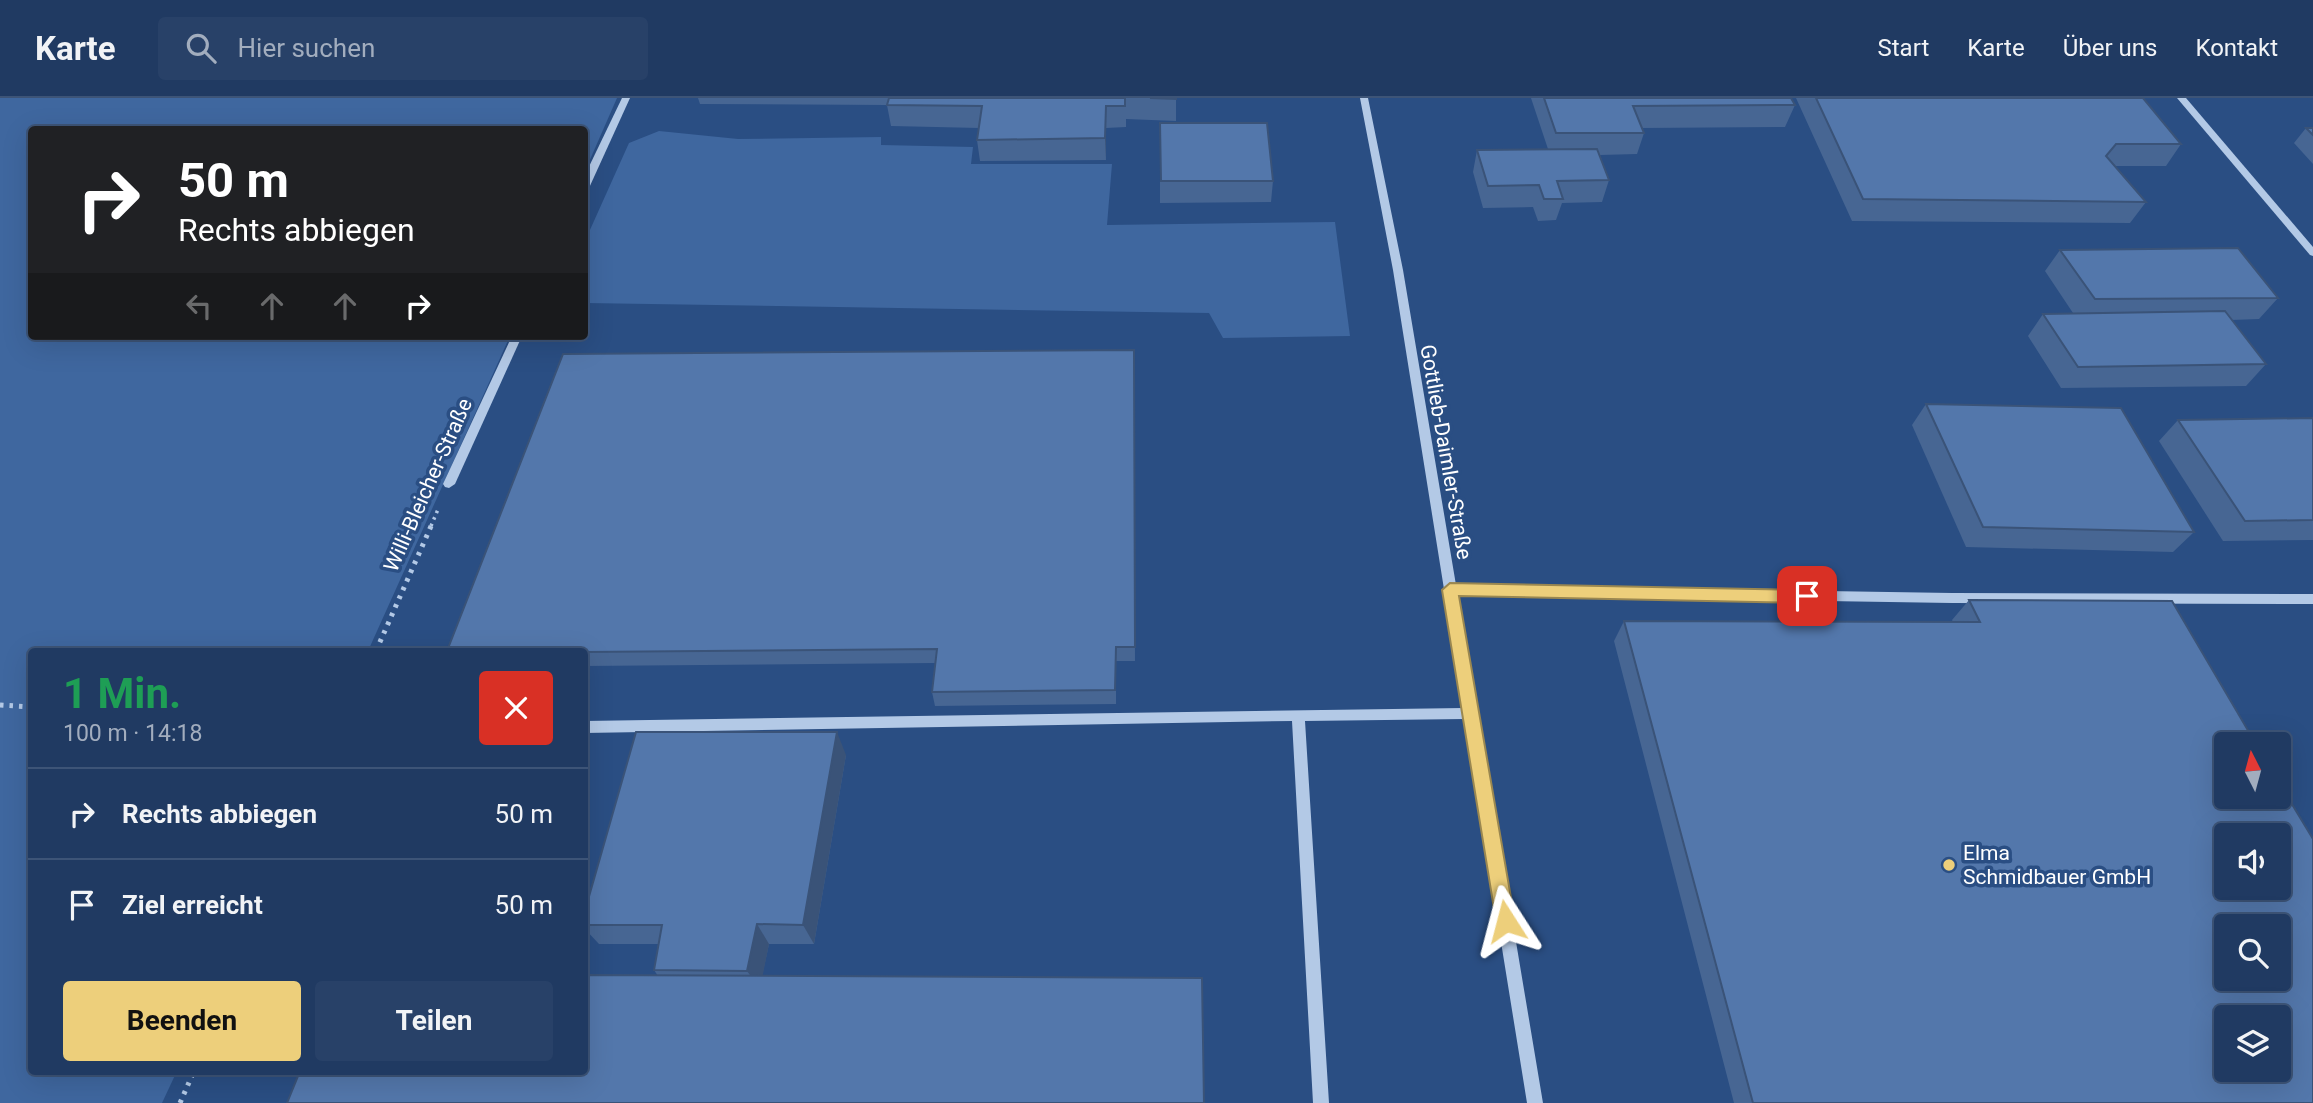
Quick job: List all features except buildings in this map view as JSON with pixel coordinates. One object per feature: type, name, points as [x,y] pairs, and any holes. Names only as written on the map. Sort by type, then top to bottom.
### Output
[{"type":"street","points":[[588,179],[626,98]]},
{"type":"street","name":"Gottlieb-Daimler-Straße","points":[[1364,98],[1398,270],[1535,1103]]},
{"type":"street","points":[[2180,98],[2313,253]]},
{"type":"street","name":"Willi-Bleicher-Straße","points":[[449,484],[515,340]]},
{"type":"street","points":[[1450,590],[1952,598],[2313,599]]},
{"type":"street","points":[[588,727],[1471,713]]},
{"type":"lane","points":[[1298,715],[1321,1103]]},
{"type":"path","name":"Willi-Bleicher-Straße","points":[[377,648],[449,484]]},
{"type":"path","points":[[0,705],[28,708]]},
{"type":"path","points":[[180,1103],[192,1075]]},
{"type":"shaded area","points":[[0,98],[617,98],[588,164],[588,126],[28,126],[28,340],[508,340],[369,648],[28,648],[28,1075],[175,1075],[162,1103],[0,1103]]},
{"type":"shaded area","points":[[659,131],[738,139],[881,137],[881,145],[973,147],[971,164],[1112,164],[1107,225],[1335,222],[1350,336],[1223,338],[1209,313],[588,303],[588,234],[629,143]]},
{"type":"place","name":"Elma Schmidbauer GmbH","points":[[1949,865]]},
{"type":"route","points":[[1506,921],[1450,590],[1807,596]]}]
